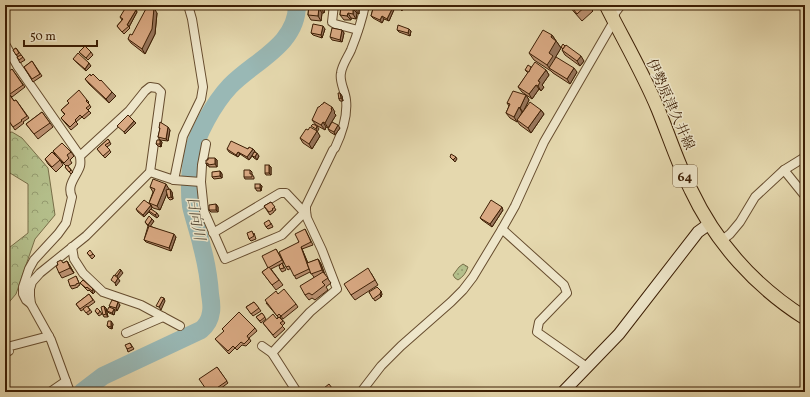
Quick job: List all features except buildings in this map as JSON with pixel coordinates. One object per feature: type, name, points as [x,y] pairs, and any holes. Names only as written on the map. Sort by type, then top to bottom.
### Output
[{"type":"main road","name":"伊勢原津久井線","points":[[606,5],[657,108],[691,190],[710,224],[721,241],[742,267],[777,299],[805,318]]},
{"type":"street","points":[[176,180],[183,136],[201,99],[203,87],[192,19],[188,5]]},
{"type":"street","points":[[334,5],[332,22],[358,30]]},
{"type":"street","points":[[206,144],[199,182],[204,211],[225,259],[282,235],[305,212],[306,206],[332,150],[335,148],[343,127],[346,111],[346,99],[340,79],[341,71],[352,49],[364,5]]},
{"type":"street","points":[[360,392],[381,366],[463,290],[473,277],[502,229],[544,142],[614,21],[615,13],[621,5]]},
{"type":"street","points":[[5,44],[18,67],[80,156],[81,164],[78,173],[71,182],[72,197],[66,223],[34,260],[23,287],[23,294],[26,300],[31,304],[49,336],[70,392]]},
{"type":"street","points":[[31,304],[30,288],[35,278],[86,236],[150,172],[161,92],[156,88],[150,87],[129,111],[80,156]]},
{"type":"street","points":[[721,241],[730,234],[740,222],[755,197],[784,170],[805,157]]},
{"type":"street","points":[[784,170],[805,196]]},
{"type":"street","points":[[150,172],[176,180],[199,182]]},
{"type":"street","points":[[213,233],[280,193],[286,193],[305,212],[337,289],[310,312],[272,353]]},
{"type":"street","points":[[563,392],[619,334],[698,232],[710,224]]},
{"type":"street","points":[[502,229],[564,285],[567,293],[539,322],[537,332],[587,367]]},
{"type":"street","points":[[72,248],[74,259],[83,273],[103,292],[141,305],[180,326]]},
{"type":"street","points":[[126,333],[163,317]]},
{"type":"street","points":[[9,351],[7,347],[49,336]]},
{"type":"street","points":[[262,346],[272,353],[297,392]]},
{"type":"street","points":[[50,392],[66,381]]},
{"type":"green space","points":[[5,132],[12,132],[22,138],[48,168],[55,215],[35,239],[16,294],[5,307],[5,251],[28,233],[28,184],[5,170]]},
{"type":"green space","points":[[463,264],[468,267],[464,275],[458,280],[453,275]]},
{"type":"waterway","name":"日向川","points":[[82,392],[103,376],[201,330],[208,322],[211,308],[208,276],[190,200],[191,169],[194,148],[206,120],[224,93],[240,77],[282,42],[290,31],[295,19],[297,5]]}]
